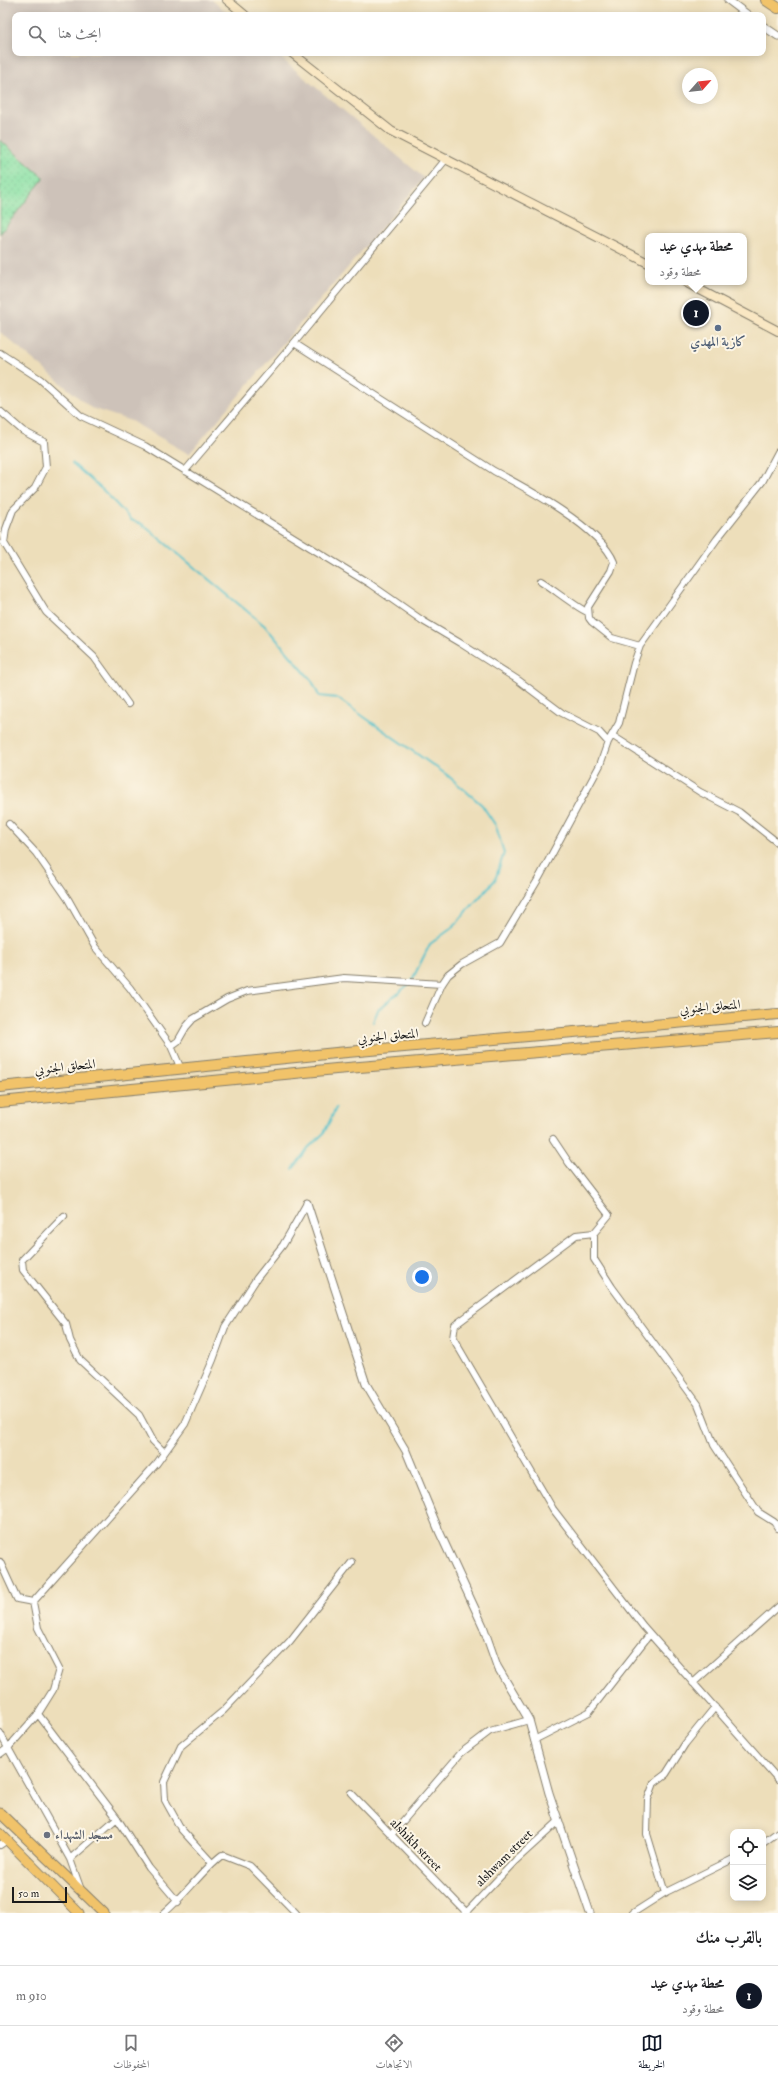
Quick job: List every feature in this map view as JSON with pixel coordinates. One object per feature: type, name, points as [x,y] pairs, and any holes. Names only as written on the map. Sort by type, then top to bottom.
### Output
[{"type":"highway","points":[[766,0],[778,8]]},
{"type":"highway","name":"المتحلق الجنوبي","points":[[0,1087],[336,1053],[778,1014]]},
{"type":"highway","points":[[0,1102],[336,1069],[778,1032]]},
{"type":"main road","points":[[227,0],[241,12]]},
{"type":"main road","points":[[296,56],[391,131],[447,158],[645,261]]},
{"type":"main road","points":[[691,285],[778,331]]},
{"type":"main road","points":[[0,1813],[104,1913]]},
{"type":"main road","points":[[2,1839],[79,1913]]},
{"type":"street","points":[[728,0],[744,12]]},
{"type":"street","points":[[766,28],[778,36]]},
{"type":"street","points":[[185,471],[294,343],[447,158]]},
{"type":"street","points":[[294,343],[494,471],[547,501],[588,531],[609,553],[614,562],[611,570],[588,607],[588,612],[592,622],[612,638],[621,642],[640,646]]},
{"type":"street","points":[[0,353],[40,379],[81,416],[145,446],[370,584],[423,621],[518,680],[562,713],[599,732],[700,792],[739,812],[778,843]]},
{"type":"street","points":[[0,411],[23,431],[44,442],[46,467],[35,488],[13,510],[2,545],[46,612],[94,657],[128,704]]},
{"type":"street","points":[[425,1023],[442,984],[454,969],[500,943],[564,834],[600,765],[610,739],[619,723],[640,646],[718,539],[762,482],[778,452]]},
{"type":"street","points":[[541,581],[566,596],[581,610],[588,612]]},
{"type":"street","points":[[9,824],[36,853],[68,900],[95,947],[130,988],[171,1046],[181,1069]]},
{"type":"street","points":[[171,1046],[178,1041],[186,1026],[193,1019],[227,999],[247,991],[344,978],[442,984]]},
{"type":"street","points":[[553,1139],[569,1163],[609,1215],[594,1233],[594,1259],[612,1288],[698,1404],[714,1445],[758,1512],[774,1522],[778,1528]]},
{"type":"street","points":[[33,1602],[107,1519],[164,1452],[185,1424],[213,1360],[224,1327],[257,1278],[283,1246],[307,1203]]},
{"type":"street","points":[[307,1203],[366,1384],[406,1451],[439,1531],[483,1626],[497,1666],[529,1720],[559,1821],[590,1913]]},
{"type":"street","points":[[64,1216],[22,1260],[23,1270],[66,1324],[80,1360],[139,1415],[153,1440],[164,1452]]},
{"type":"street","points":[[594,1233],[576,1234],[455,1325],[453,1338],[553,1509],[650,1634],[778,1779]]},
{"type":"street","points":[[0,1562],[17,1599],[33,1602]]},
{"type":"street","points":[[212,1863],[181,1829],[165,1800],[164,1782],[181,1746],[223,1711],[290,1641],[352,1562]]},
{"type":"street","points":[[0,1754],[8,1748],[38,1714],[53,1690],[60,1669],[38,1628],[33,1602]]},
{"type":"street","points":[[693,1682],[778,1606]]},
{"type":"street","points":[[534,1740],[589,1712],[650,1634]]},
{"type":"street","points":[[664,1893],[647,1834],[648,1799],[654,1783],[666,1774],[685,1744],[714,1707]]},
{"type":"street","points":[[38,1714],[117,1818],[149,1868],[178,1902]]},
{"type":"street","points":[[391,1835],[461,1753],[490,1730],[529,1720]]},
{"type":"street","points":[[0,1733],[70,1859],[81,1890]]},
{"type":"street","name":"alshikh street","points":[[351,1793],[466,1913]]},
{"type":"street","points":[[70,1859],[117,1818]]},
{"type":"street","name":"alshwam street","points":[[466,1913],[515,1861],[559,1821]]},
{"type":"street","points":[[766,1842],[778,1832]]},
{"type":"street","points":[[164,1913],[178,1902],[212,1863],[222,1855],[250,1866],[296,1913]]},
{"type":"street","points":[[633,1913],[664,1893],[730,1860]]},
{"type":"shaded area","points":[[0,0],[212,0],[226,12],[12,12],[12,56],[279,56],[424,178],[189,454],[131,421],[91,408],[0,332]]},
{"type":"green space","points":[[0,140],[44,178],[0,234]]},
{"type":"waterway","points":[[72,463],[105,492],[131,520],[142,524],[265,626],[312,681],[319,696],[337,698],[447,775],[482,805],[496,826],[504,853],[495,880],[452,928],[430,944],[412,980]]},
{"type":"waterway","points":[[373,1022],[378,1010],[410,983]]},
{"type":"waterway","points":[[293,1169],[308,1148],[324,1133],[336,1108]]},
{"type":"place","name":"محطة مهدي عيد","points":[[696,313]]},
{"type":"place","name":"كازية المهدي","points":[[718,328]]},
{"type":"place","name":"مسجد الشهداء","points":[[47,1835]]}]
